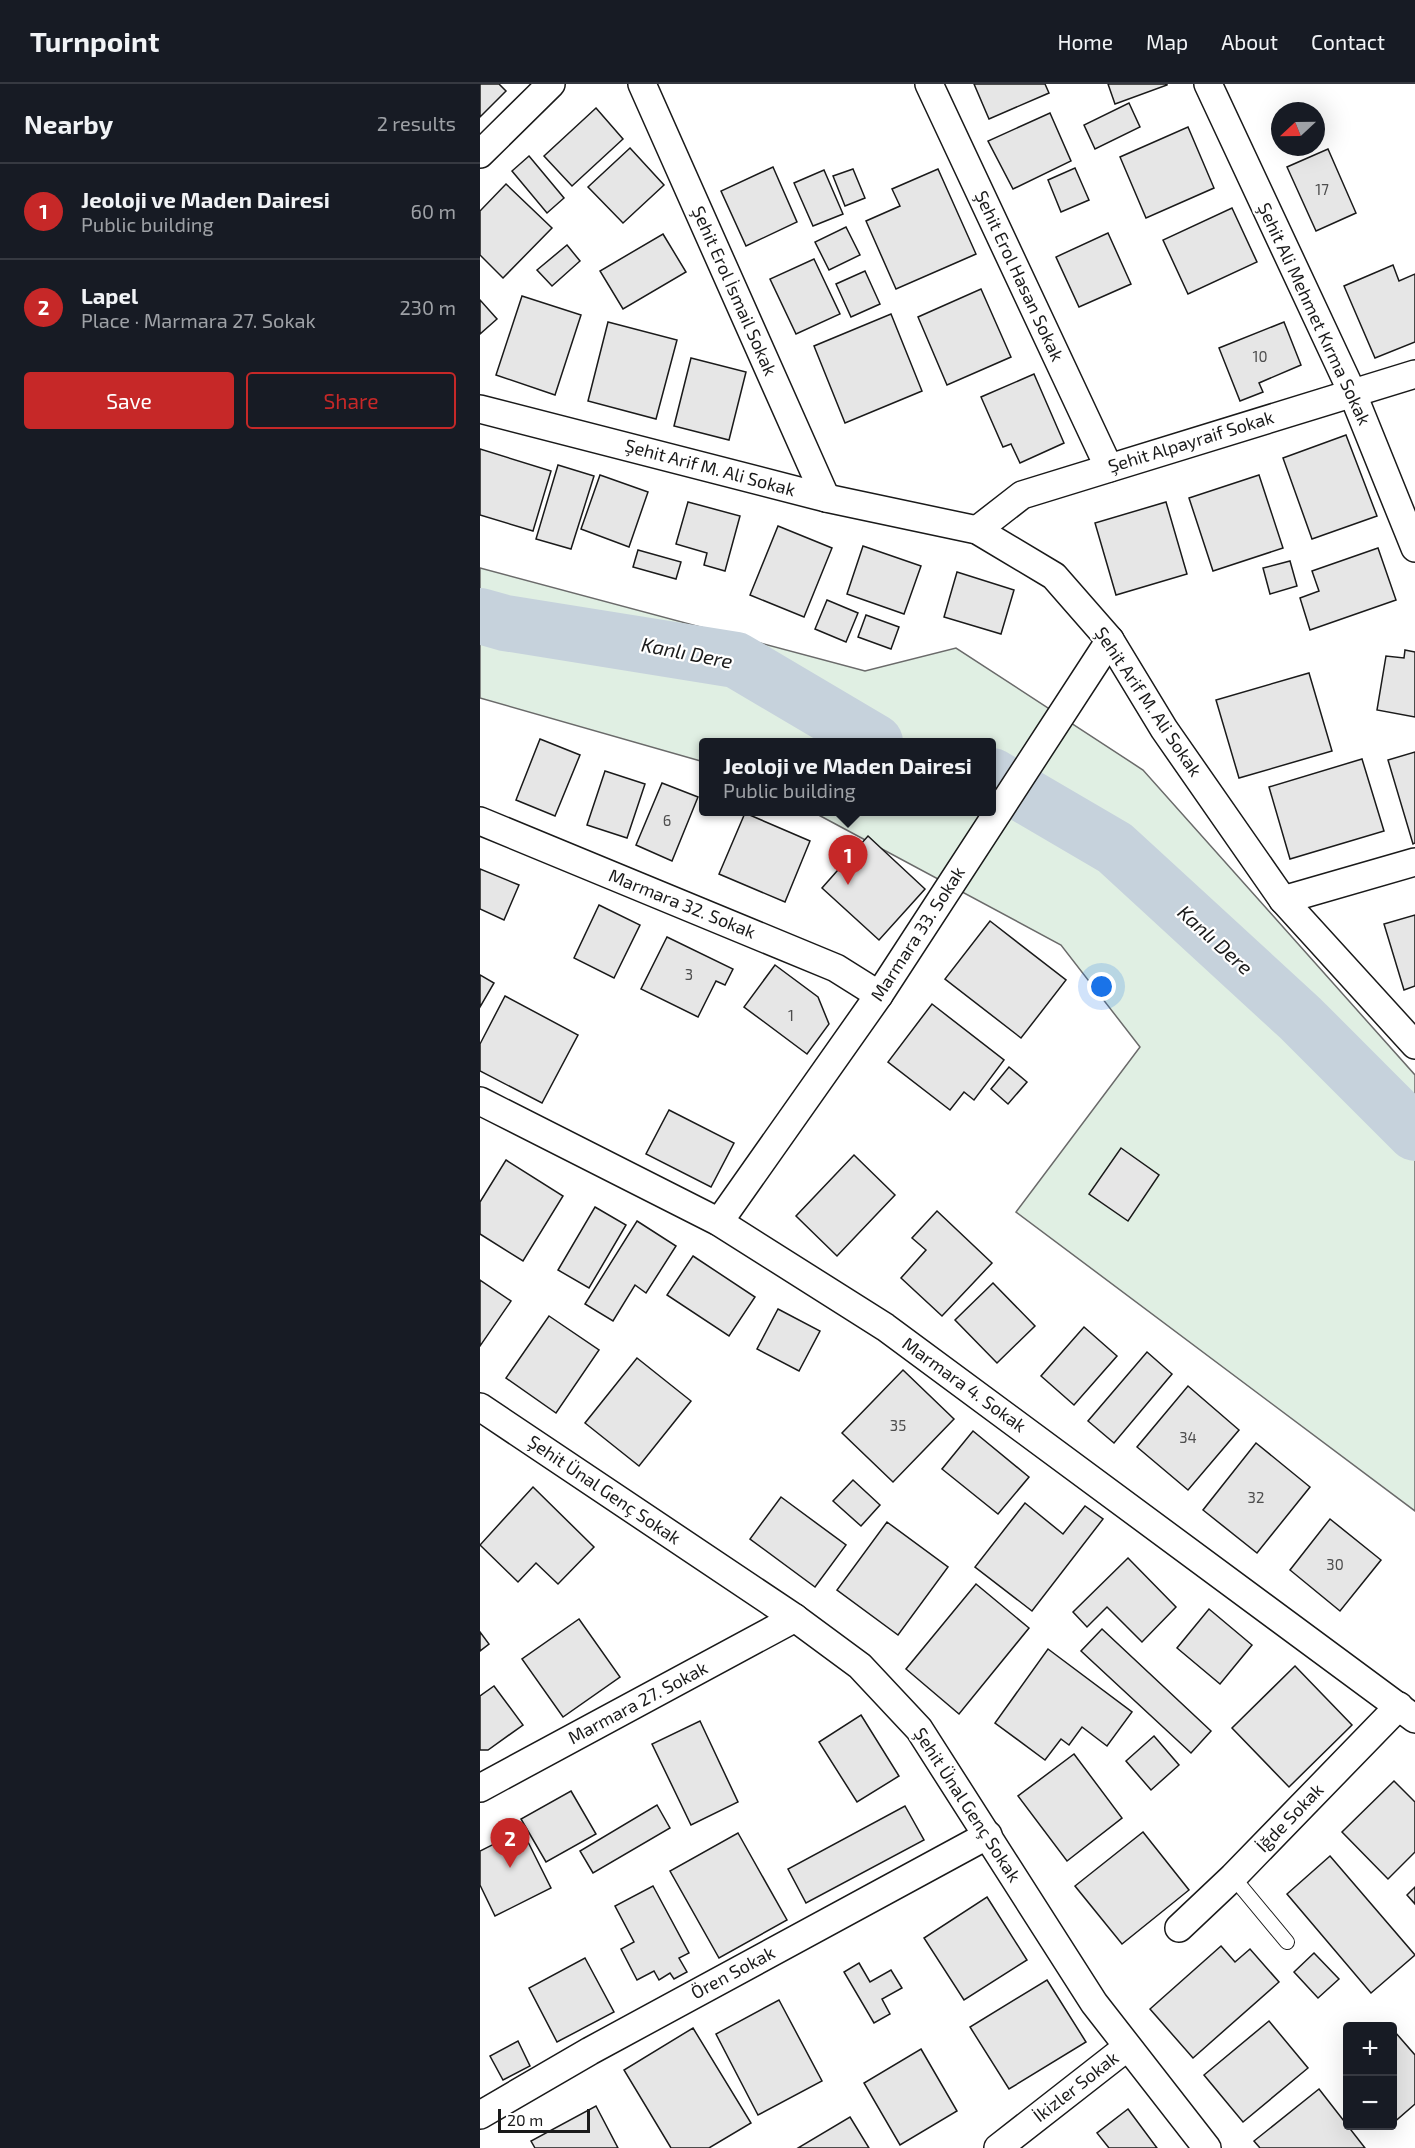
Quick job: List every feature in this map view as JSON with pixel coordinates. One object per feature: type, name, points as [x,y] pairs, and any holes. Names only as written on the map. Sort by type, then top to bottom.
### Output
[{"type":"street","points":[[480,154],[551,84]]},
{"type":"street","name":"Şehit Erol İsmail Sokak","points":[[642,84],[826,498]]},
{"type":"street","name":"Şehit Erol Hasan Sokak","points":[[928,84],[1109,468]]},
{"type":"street","name":"Şehit Ali Mehmet Kırma Sokak","points":[[1208,84],[1352,392],[1415,548]]},
{"type":"street","name":"Şehit Alpayraif Sokak","points":[[977,530],[1022,495],[1415,374]]},
{"type":"street","name":"Şehit Arif M. Ali Sokak","points":[[480,409],[826,498],[977,530],[1054,576],[1110,640],[1164,729],[1283,900],[1415,1045]]},
{"type":"street","name":"Marmara 33. Sokak","points":[[996,816],[1110,640]]},
{"type":"street","name":"Marmara 33. Sokak","points":[[719,1222],[879,995],[996,816]]},
{"type":"street","name":"Marmara 32. Sokak","points":[[480,821],[836,968],[879,995]]},
{"type":"street","points":[[1283,900],[1415,862]]},
{"type":"street","name":"Marmara 4. Sokak","points":[[483,1109],[719,1222],[885,1327],[1407,1713]]},
{"type":"street","name":"Şehit Ünal Genç Sokak","points":[[480,1407],[795,1618],[860,1666],[919,1729],[1094,2003],[1126,2048],[1207,2148]]},
{"type":"street","name":"Marmara 27. Sokak","points":[[480,1788],[795,1618]]},
{"type":"street","name":"İğde Sokak","points":[[1179,1928],[1407,1713]]},
{"type":"street","name":"Ören Sokak","points":[[480,2115],[590,2051],[988,1835]]},
{"type":"street","name":"İkizler Sokak","points":[[998,2148],[1126,2048]]},
{"type":"lane","points":[[1233,1877],[1287,1942]]},
{"type":"green space","points":[[480,568],[865,671],[956,648],[1143,770],[1415,1075],[1415,1511],[1016,1212],[1140,1047],[1061,945],[820,816],[996,816],[996,738],[699,738],[699,761],[480,698]]},
{"type":"building","points":[[480,84],[499,84],[506,91],[480,117]]},
{"type":"building","points":[[974,84],[1045,84],[1049,93],[989,119]]},
{"type":"building","points":[[1108,84],[1167,84],[1167,85],[1115,104]]},
{"type":"building","points":[[1129,103],[1140,127],[1095,149],[1084,125]]},
{"type":"building","points":[[596,108],[623,139],[572,186],[544,156]]},
{"type":"building","points":[[1050,113],[1071,161],[1013,189],[988,141]]},
{"type":"building","points":[[1188,127],[1214,188],[1146,218],[1120,157]]},
{"type":"building","points":[[630,148],[664,185],[623,223],[588,187]]},
{"type":"building","points":[[1328,149],[1356,213],[1316,231],[1287,167],[1312,156],[1325,156],[1325,150]]},
{"type":"building","points":[[529,156],[564,198],[547,213],[512,171]]},
{"type":"building","points":[[773,167],[797,222],[746,246],[721,191]]},
{"type":"building","points":[[1075,168],[1089,200],[1061,212],[1048,180]]},
{"type":"building","points":[[853,169],[865,198],[845,206],[833,176]]},
{"type":"building","points":[[938,169],[976,254],[896,289],[866,221],[900,206],[892,189]]},
{"type":"building","points":[[824,170],[843,214],[813,226],[794,183]]},
{"type":"building","points":[[506,184],[552,228],[503,278],[480,255],[480,211]]},
{"type":"building","points":[[1232,208],[1257,262],[1188,294],[1163,240]]},
{"type":"building","points":[[846,227],[860,255],[829,270],[815,242]]},
{"type":"building","points":[[1108,233],[1131,284],[1079,307],[1056,257]]},
{"type":"building","points":[[663,234],[686,272],[623,309],[600,271]]},
{"type":"building","points":[[567,245],[580,261],[552,286],[537,270]]},
{"type":"building","points":[[814,259],[840,314],[796,334],[770,279]]},
{"type":"building","points":[[1393,265],[1399,281],[1415,274],[1415,342],[1375,358],[1344,286]]},
{"type":"building","points":[[865,271],[880,304],[851,317],[836,284]]},
{"type":"building","points":[[981,289],[1011,357],[947,385],[918,317]]},
{"type":"building","points":[[522,296],[581,315],[555,395],[496,375]]},
{"type":"building","points":[[480,300],[497,319],[480,334]]},
{"type":"building","points":[[891,314],[922,391],[845,423],[814,346]]},
{"type":"building","points":[[608,322],[677,340],[656,419],[588,401]]},
{"type":"building","points":[[1284,322],[1301,365],[1259,383],[1263,392],[1240,401],[1219,348]]},
{"type":"building","points":[[691,358],[746,372],[729,440],[674,426]]},
{"type":"building","points":[[1034,374],[1064,443],[1020,463],[1011,444],[1003,447],[981,397]]},
{"type":"building","points":[[1346,435],[1377,516],[1312,539],[1283,458]]},
{"type":"building","points":[[480,449],[551,471],[533,531],[480,515]]},
{"type":"building","points":[[558,465],[594,476],[571,549],[536,539]]},
{"type":"building","points":[[600,475],[648,492],[629,547],[581,529]]},
{"type":"building","points":[[1259,475],[1283,548],[1213,571],[1189,498]]},
{"type":"building","points":[[688,502],[740,516],[725,571],[704,565],[707,553],[676,544]]},
{"type":"building","points":[[1166,502],[1187,574],[1116,595],[1095,523]]},
{"type":"building","points":[[778,526],[832,548],[804,617],[750,595]]},
{"type":"building","points":[[863,546],[921,566],[904,614],[847,594]]},
{"type":"building","points":[[1378,548],[1396,600],[1310,630],[1300,598],[1319,591],[1312,571]]},
{"type":"building","points":[[638,550],[681,562],[676,579],[633,567]]},
{"type":"building","points":[[1290,561],[1297,586],[1270,594],[1263,568]]},
{"type":"building","points":[[957,572],[1014,590],[1001,634],[944,617]]},
{"type":"building","points":[[827,600],[858,613],[846,642],[815,629]]},
{"type":"building","points":[[866,615],[899,627],[891,649],[858,637]]},
{"type":"building","points":[[1405,650],[1415,652],[1415,717],[1377,710],[1386,656],[1404,658]]},
{"type":"building","points":[[1309,673],[1332,751],[1239,778],[1216,700]]},
{"type":"building","points":[[540,739],[580,755],[555,816],[516,800]]},
{"type":"building","points":[[1415,752],[1415,843],[1413,844],[1388,760]]},
{"type":"building","points":[[1362,759],[1384,831],[1290,859],[1269,787]]},
{"type":"building","points":[[605,771],[645,784],[627,838],[587,825]]},
{"type":"building","points":[[662,783],[698,797],[672,861],[636,845]]},
{"type":"building","points":[[744,816],[752,816],[810,841],[785,902],[719,874]]},
{"type":"building","points":[[868,836],[925,889],[879,940],[822,888]]},
{"type":"building","points":[[480,869],[519,885],[504,920],[480,909]]},
{"type":"building","points":[[599,905],[640,925],[614,978],[574,958]]},
{"type":"building","points":[[1415,915],[1415,986],[1404,990],[1384,924]]},
{"type":"building","points":[[990,921],[1066,980],[1021,1038],[945,979]]},
{"type":"building","points":[[667,937],[733,969],[725,985],[716,981],[698,1017],[641,989]]},
{"type":"building","points":[[775,965],[818,997],[829,1024],[807,1054],[744,1007]]},
{"type":"building","points":[[480,975],[494,983],[480,1007]]},
{"type":"building","points":[[505,996],[578,1035],[542,1103],[480,1071],[480,1044]]},
{"type":"building","points":[[932,1004],[1004,1060],[974,1100],[964,1092],[950,1110],[888,1062]]},
{"type":"building","points":[[1009,1067],[1027,1082],[1008,1104],[991,1089]]},
{"type":"building","points":[[669,1110],[734,1143],[711,1187],[646,1154]]},
{"type":"building","points":[[1121,1148],[1159,1175],[1128,1221],[1089,1194]]},
{"type":"building","points":[[854,1155],[895,1195],[837,1256],[796,1216]]},
{"type":"building","points":[[506,1160],[563,1196],[523,1261],[480,1234],[480,1202]]},
{"type":"building","points":[[595,1207],[626,1225],[589,1288],[558,1270]]},
{"type":"building","points":[[937,1211],[992,1263],[942,1316],[901,1278],[926,1250],[912,1238]]},
{"type":"building","points":[[637,1221],[676,1246],[646,1293],[635,1285],[613,1321],[585,1304]]},
{"type":"building","points":[[693,1256],[755,1297],[729,1336],[667,1295]]},
{"type":"building","points":[[480,1280],[511,1301],[480,1346]]},
{"type":"building","points":[[993,1283],[1035,1326],[997,1363],[955,1320]]},
{"type":"building","points":[[778,1309],[820,1331],[799,1371],[757,1349]]},
{"type":"building","points":[[549,1316],[599,1350],[556,1413],[506,1378]]},
{"type":"building","points":[[1084,1327],[1117,1356],[1074,1405],[1041,1376]]},
{"type":"building","points":[[1147,1352],[1172,1374],[1114,1443],[1088,1421]]},
{"type":"building","points":[[637,1358],[691,1401],[639,1466],[585,1423]]},
{"type":"building","points":[[903,1370],[954,1419],[893,1482],[842,1433]]},
{"type":"building","points":[[1188,1386],[1239,1430],[1188,1490],[1137,1447]]},
{"type":"building","points":[[973,1431],[1029,1477],[998,1514],[942,1469]]},
{"type":"building","points":[[1256,1443],[1310,1487],[1257,1553],[1203,1510]]},
{"type":"building","points":[[853,1480],[880,1505],[861,1526],[833,1501]]},
{"type":"building","points":[[533,1487],[594,1547],[558,1584],[536,1563],[518,1582],[480,1545]]},
{"type":"building","points":[[781,1497],[846,1545],[815,1587],[750,1539]]},
{"type":"building","points":[[1025,1503],[1063,1534],[1085,1506],[1103,1519],[1032,1611],[975,1567]]},
{"type":"building","points":[[1330,1519],[1381,1560],[1340,1611],[1290,1570]]},
{"type":"building","points":[[887,1522],[948,1567],[898,1635],[837,1590]]},
{"type":"building","points":[[1128,1558],[1176,1607],[1142,1642],[1107,1607],[1087,1627],[1073,1612]]},
{"type":"building","points":[[976,1584],[1029,1628],[959,1714],[906,1669]]},
{"type":"building","points":[[1209,1609],[1252,1645],[1220,1684],[1177,1648]]},
{"type":"building","points":[[579,1619],[620,1677],[563,1717],[522,1659]]},
{"type":"building","points":[[1102,1629],[1211,1731],[1191,1753],[1081,1651]]},
{"type":"building","points":[[480,1632],[489,1644],[480,1651]]},
{"type":"building","points":[[1048,1649],[1132,1712],[1107,1746],[1082,1727],[1069,1745],[1061,1739],[1045,1760],[995,1723]]},
{"type":"building","points":[[1295,1666],[1352,1725],[1289,1787],[1232,1728]]},
{"type":"building","points":[[494,1686],[523,1725],[488,1750],[480,1750],[480,1696]]},
{"type":"building","points":[[861,1715],[899,1776],[857,1802],[819,1742]]},
{"type":"building","points":[[700,1721],[738,1802],[691,1825],[652,1744]]},
{"type":"building","points":[[1154,1736],[1179,1765],[1151,1790],[1126,1761]]},
{"type":"building","points":[[1074,1754],[1122,1818],[1067,1861],[1018,1796]]},
{"type":"building","points":[[1394,1781],[1415,1802],[1415,1852],[1388,1879],[1342,1832]]},
{"type":"building","points":[[571,1791],[596,1834],[546,1862],[521,1819]]},
{"type":"building","points":[[657,1805],[670,1828],[593,1873],[580,1851]]},
{"type":"building","points":[[905,1806],[924,1840],[806,1903],[788,1869]]},
{"type":"building","points":[[522,1830],[551,1888],[495,1916],[480,1885],[480,1851]]},
{"type":"building","points":[[1143,1832],[1189,1890],[1122,1944],[1075,1886]]},
{"type":"building","points":[[738,1833],[787,1920],[719,1958],[670,1871]]},
{"type":"building","points":[[1330,1856],[1415,1955],[1371,1993],[1287,1894]]},
{"type":"building","points":[[653,1886],[689,1953],[679,1958],[687,1972],[674,1979],[670,1973],[659,1980],[654,1971],[637,1980],[621,1949],[634,1942],[615,1906]]},
{"type":"building","points":[[1415,1887],[1415,1904],[1407,1895]]},
{"type":"building","points":[[987,1897],[1027,1960],[964,2000],[924,1938]]},
{"type":"building","points":[[1221,1946],[1235,1962],[1250,1949],[1279,1982],[1193,2058],[1150,2009]]},
{"type":"building","points":[[1314,1953],[1339,1979],[1318,1998],[1294,1972]]},
{"type":"building","points":[[585,1958],[614,2012],[557,2042],[529,1988]]},
{"type":"building","points":[[859,1963],[870,1982],[891,1970],[902,1988],[882,1999],[890,2014],[874,2023],[844,1972]]},
{"type":"building","points":[[1047,1980],[1086,2042],[1009,2089],[970,2027]]},
{"type":"building","points":[[779,2000],[822,2081],[758,2115],[716,2034]]},
{"type":"building","points":[[1269,2021],[1308,2068],[1243,2122],[1204,2075]]},
{"type":"building","points":[[693,2028],[751,2123],[709,2148],[671,2148],[624,2070]]},
{"type":"building","points":[[1397,2034],[1415,2055],[1415,2104],[1397,2120]]},
{"type":"building","points":[[518,2041],[530,2066],[503,2080],[490,2056]]},
{"type":"building","points":[[921,2049],[957,2111],[900,2145],[864,2083]]},
{"type":"building","points":[[1319,2089],[1343,2120],[1343,2130],[1351,2130],[1365,2148],[1260,2148],[1254,2141]]},
{"type":"building","points":[[596,2106],[618,2148],[535,2148],[531,2141]]},
{"type":"building","points":[[1128,2109],[1157,2148],[1109,2148],[1097,2133]]},
{"type":"building","points":[[850,2117],[869,2148],[798,2148]]},
{"type":"waterway","name":"Kanlı Dere","points":[[480,616],[505,623],[736,660],[868,738]]},
{"type":"waterway","name":"Kanlı Dere","points":[[996,778],[1115,848],[1300,1018],[1415,1133]]},
{"type":"place","name":"Jeoloji ve Maden Dairesi","points":[[848,885]]},
{"type":"place","name":"Lapel","points":[[510,1868]]}]
